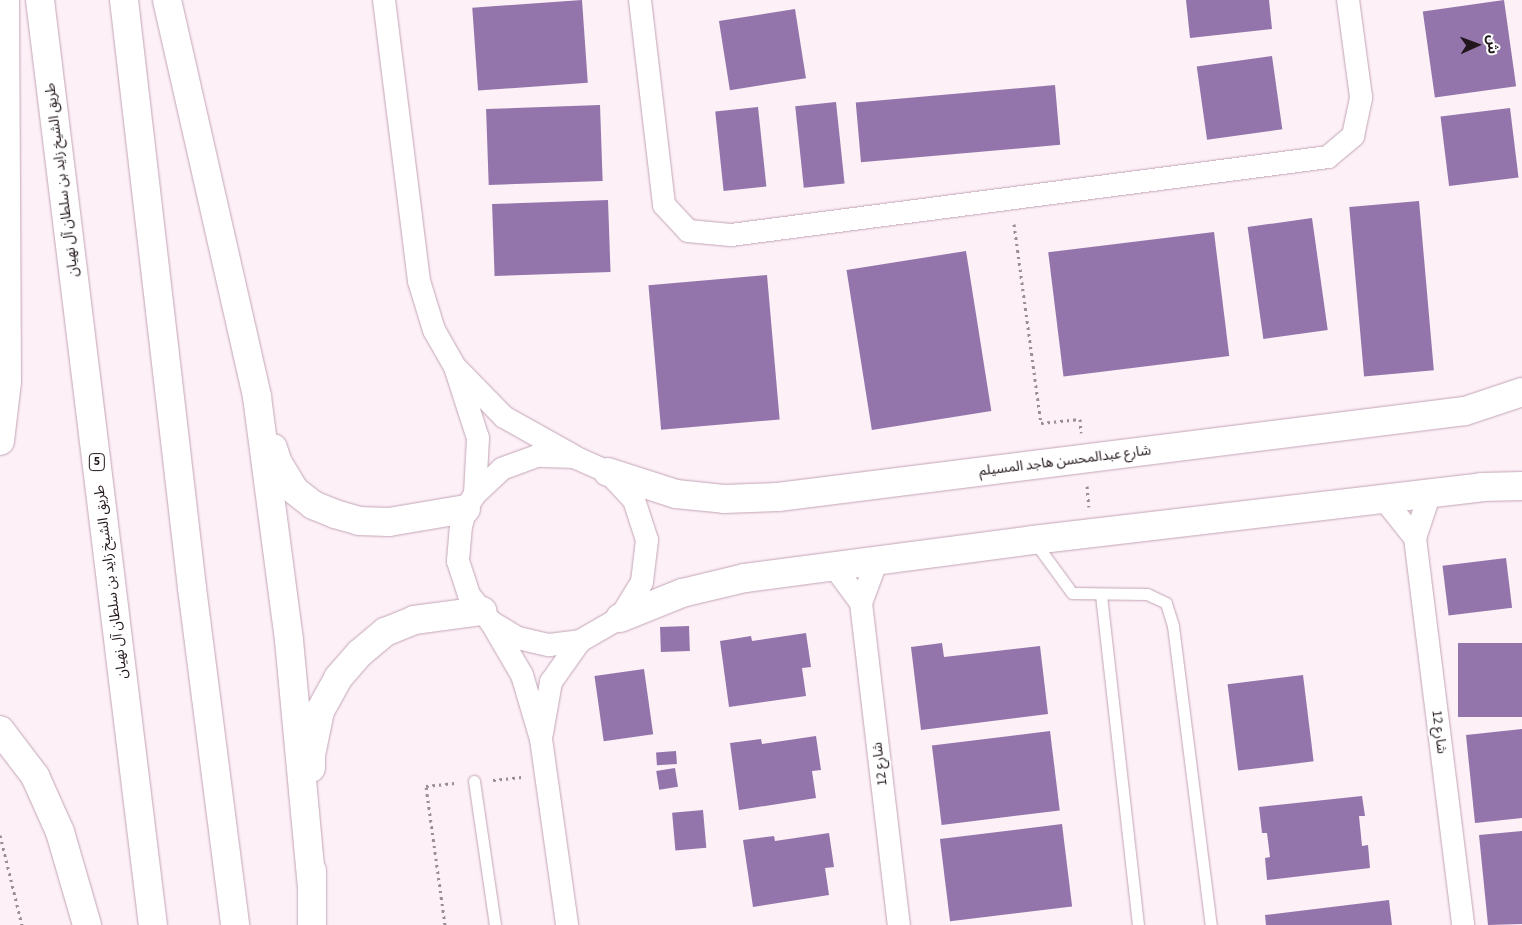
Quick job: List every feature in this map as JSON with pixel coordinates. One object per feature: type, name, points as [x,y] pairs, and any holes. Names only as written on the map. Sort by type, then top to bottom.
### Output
[{"type":"main road","points":[[0,441],[7,372],[5,0]]},
{"type":"main road","name":"طريق الشيخ زايد بن سلطان آل نهيان","points":[[40,0],[153,925]]},
{"type":"main road","points":[[124,0],[192,588],[235,925]]},
{"type":"main road","points":[[167,0],[257,397],[278,463],[294,490],[313,505],[359,521],[389,522],[471,502]]},
{"type":"main road","name":"شارع عبدالمحسن هاجد المسيلم","points":[[608,472],[676,494],[724,499],[778,497],[1465,411],[1522,392]]},
{"type":"main road","points":[[257,397],[289,640],[312,889]]},
{"type":"main road","points":[[620,618],[682,593],[745,578],[833,565],[1482,487],[1522,486]]},
{"type":"main road","points":[[312,925],[311,755],[320,711],[338,678],[360,653],[386,632],[414,620],[486,616]]},
{"type":"main road","points":[[0,730],[35,776],[60,832],[87,925]]},
{"type":"street","points":[[384,0],[419,281],[434,330],[455,367],[478,438],[471,502],[461,526],[458,561],[469,595],[486,616],[522,675],[541,739],[567,925]]},
{"type":"street","points":[[640,0],[664,205],[688,231],[731,235],[1328,157],[1353,136],[1361,97],[1348,0]]},
{"type":"street","points":[[455,367],[504,417],[575,457],[608,472],[634,500],[648,540],[642,582],[620,618],[580,641],[549,645],[518,638],[486,616]]},
{"type":"street","points":[[471,502],[502,468],[537,456],[575,457]]},
{"type":"street","name":"شارع 12","points":[[1430,494],[1415,538],[1463,925]]},
{"type":"street","points":[[1384,499],[1415,538]]},
{"type":"street","name":"شارع 12","points":[[877,560],[861,603],[899,925]]},
{"type":"street","name":"شارع 12","points":[[833,565],[861,603]]},
{"type":"street","points":[[541,739],[551,682],[580,641]]},
{"type":"lane","points":[[1033,540],[1072,593],[1147,594],[1166,603],[1173,626],[1211,925]]},
{"type":"lane","points":[[1100,594],[1138,925]]},
{"type":"lane","points":[[474,781],[495,925]]},
{"type":"path","points":[[1011,198],[1041,423],[1080,419],[1092,533]]},
{"type":"path","points":[[426,786],[445,925]]},
{"type":"path","points":[[0,835],[22,925]]},
{"type":"building","points":[[582,0],[588,83],[478,90],[472,8]]},
{"type":"building","points":[[1186,0],[1269,0],[1272,29],[1190,38]]},
{"type":"building","points":[[1504,0],[1516,86],[1435,98],[1423,11]]},
{"type":"building","points":[[795,9],[806,78],[730,90],[719,21]]},
{"type":"building","points":[[1272,56],[1282,129],[1207,140],[1197,67]]},
{"type":"building","points":[[1055,85],[1060,145],[861,162],[856,102]]},
{"type":"building","points":[[836,102],[845,184],[804,188],[795,106]]},
{"type":"building","points":[[600,105],[603,181],[489,185],[486,109]]},
{"type":"building","points":[[758,107],[766,187],[724,191],[715,111]]},
{"type":"building","points":[[1510,108],[1519,177],[1449,186],[1441,117]]},
{"type":"building","points":[[608,200],[611,272],[495,276],[492,204]]},
{"type":"building","points":[[1419,201],[1434,370],[1364,376],[1349,207]]},
{"type":"building","points":[[1312,218],[1328,330],[1263,339],[1248,227]]},
{"type":"building","points":[[1214,232],[1229,356],[1063,376],[1048,252]]},
{"type":"building","points":[[966,251],[991,411],[872,430],[846,270]]},
{"type":"building","points":[[767,275],[780,419],[661,430],[648,285]]},
{"type":"building","points":[[1506,558],[1512,608],[1449,615],[1442,566]]},
{"type":"building","points":[[689,626],[690,651],[661,652],[660,627]]},
{"type":"building","points":[[806,633],[811,667],[802,668],[806,696],[729,707],[720,641],[751,636],[752,641]]},
{"type":"building","points":[[942,643],[944,657],[1040,646],[1048,714],[921,730],[911,647]]},
{"type":"building","points":[[1458,643],[1522,643],[1522,717],[1458,717]]},
{"type":"building","points":[[644,669],[653,734],[604,741],[594,676]]},
{"type":"building","points":[[1303,675],[1314,761],[1238,771],[1228,684]]},
{"type":"building","points":[[1522,729],[1522,818],[1475,823],[1466,735]]},
{"type":"building","points":[[1050,731],[1060,810],[942,825],[932,746]]},
{"type":"building","points":[[816,736],[821,770],[812,771],[816,798],[739,810],[730,743],[761,739],[762,744]]},
{"type":"building","points":[[676,751],[677,764],[657,765],[656,752]]},
{"type":"building","points":[[675,768],[678,787],[659,790],[656,771]]},
{"type":"building","points":[[1362,796],[1365,816],[1359,816],[1362,846],[1368,845],[1370,868],[1267,880],[1265,858],[1270,857],[1267,833],[1262,833],[1259,807]]},
{"type":"building","points":[[703,810],[706,848],[675,851],[672,813]]},
{"type":"building","points":[[1062,824],[1072,906],[950,921],[940,839]]},
{"type":"building","points":[[1522,831],[1522,924],[1488,925],[1479,835]]},
{"type":"building","points":[[829,833],[834,867],[825,868],[829,895],[753,907],[743,840],[774,836],[775,841]]},
{"type":"building","points":[[1389,900],[1392,925],[1266,925],[1265,915]]}]
